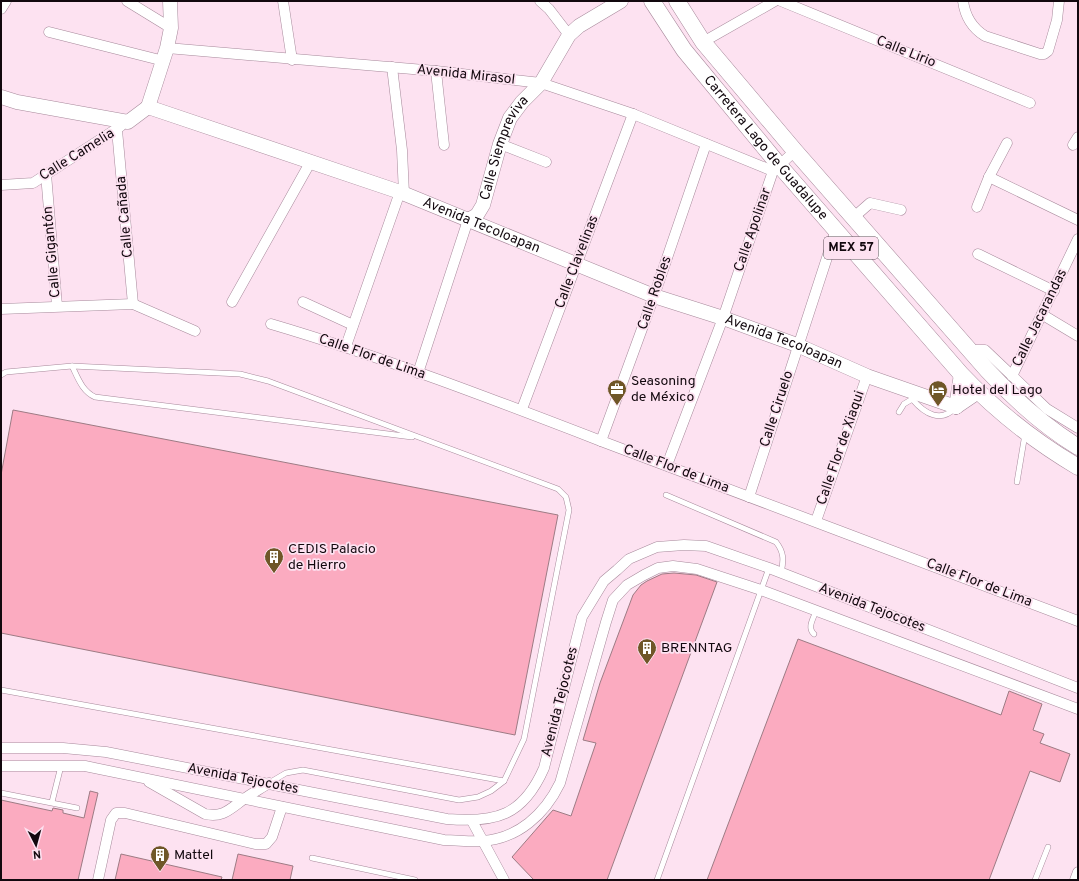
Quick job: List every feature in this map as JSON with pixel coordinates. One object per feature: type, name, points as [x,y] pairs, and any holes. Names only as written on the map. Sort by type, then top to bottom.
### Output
[{"type":"main road","name":"Carretera Lago de Guadalupe","points":[[652,1],[684,50],[776,168],[836,230],[961,374],[978,392],[1025,433],[1078,467]]},
{"type":"main road","name":"Carretera Lago de Guadalupe","points":[[677,1],[703,42],[795,151],[973,354],[1008,393],[1037,418],[1078,448]]},
{"type":"street","points":[[1,9],[6,1]]},
{"type":"street","points":[[127,1],[171,28]]},
{"type":"street","points":[[1,97],[122,126],[148,107],[166,54],[171,28],[170,1]]},
{"type":"street","points":[[283,1],[292,60]]},
{"type":"street","points":[[540,1],[549,8],[569,34]]},
{"type":"street","name":"Calle Siempreviva","points":[[418,373],[468,220],[477,215],[483,205],[500,144],[510,118],[522,102],[541,83],[569,34],[579,26],[621,1]]},
{"type":"street","points":[[703,42],[775,1]]},
{"type":"street","name":"Calle Lirio","points":[[781,1],[1030,103]]},
{"type":"street","points":[[963,1],[967,17],[977,31],[985,36],[1040,54],[1044,54],[1048,51],[1057,20],[1059,1]]},
{"type":"street","name":"Avenida Mirasol","points":[[49,32],[166,54],[292,60],[392,67],[541,83],[633,114],[706,144],[776,168]]},
{"type":"street","points":[[346,346],[402,193],[402,150],[392,67]]},
{"type":"street","points":[[436,71],[444,144]]},
{"type":"street","name":"Avenida Tecoloapan","points":[[148,107],[402,193],[654,296],[723,318],[797,345],[915,397],[956,407]]},
{"type":"street","name":"Calle Clavelinas","points":[[522,410],[633,114]]},
{"type":"street","name":"Calle Camelia","points":[[1,185],[33,182],[122,126]]},
{"type":"street","name":"Calle Cañada","points":[[122,126],[133,304]]},
{"type":"street","points":[[977,207],[993,179],[1007,143]]},
{"type":"street","points":[[500,144],[546,162]]},
{"type":"street","name":"Calle Robles","points":[[601,441],[654,296],[706,144]]},
{"type":"street","points":[[776,168],[795,151]]},
{"type":"street","points":[[232,302],[311,161]]},
{"type":"street","name":"Calle Apolinar","points":[[667,465],[723,318],[776,168]]},
{"type":"street","name":"Calle Gigantón","points":[[46,174],[57,306]]},
{"type":"street","points":[[993,179],[1078,220]]},
{"type":"street","points":[[854,217],[870,203],[901,210]]},
{"type":"street","name":"Calle Ciruelo","points":[[749,496],[797,345],[836,230]]},
{"type":"street","name":"Calle Jacarandas","points":[[1012,376],[1043,315],[1078,239]]},
{"type":"street","points":[[978,254],[1054,291]]},
{"type":"street","points":[[303,302],[353,325]]},
{"type":"street","points":[[1,309],[133,304],[194,331]]},
{"type":"street","points":[[1043,315],[1078,336]]},
{"type":"street","name":"Calle Flor de Lima","points":[[271,324],[346,346],[522,410],[1078,621]]},
{"type":"street","points":[[973,354],[976,350],[985,350],[1047,409],[1078,428]]},
{"type":"street","points":[[956,407],[961,374]]},
{"type":"street","name":"Calle Flor de Xiaqui","points":[[816,521],[867,376]]},
{"type":"street","points":[[956,407],[978,392]]},
{"type":"street","name":"Avenida Tejocotes","points":[[1,748],[63,748],[106,752],[447,819],[472,821],[488,820],[502,815],[529,796],[544,768],[582,617],[604,581],[629,559],[643,552],[657,547],[684,545],[706,546],[769,568],[1078,688]]},
{"type":"street","name":"Avenida Tejocotes","points":[[1,766],[84,766],[444,840],[481,841],[512,835],[542,811],[552,798],[560,783],[613,600],[627,585],[658,568],[673,566],[697,569],[761,590],[1078,709]]},
{"type":"street","points":[[139,777],[205,814],[212,816],[221,815],[231,810],[244,799],[269,784]]},
{"type":"street","points":[[98,880],[111,820],[116,813],[125,813],[255,844],[266,844],[272,837],[282,806]]},
{"type":"street","points":[[472,821],[481,841],[504,880]]},
{"type":"street","points":[[1075,880],[1078,872]]},
{"type":"lane","points":[[72,366],[83,388],[88,394],[95,397],[420,438]]},
{"type":"lane","points":[[1,375],[6,372],[72,366],[240,374],[268,382],[558,489],[566,497],[568,510],[524,739],[504,781],[491,791],[478,797],[458,800],[303,770],[286,773],[269,784]]},
{"type":"lane","points":[[899,412],[904,404],[915,397]]},
{"type":"lane","points":[[1017,482],[1025,433]]},
{"type":"lane","points":[[666,496],[776,542],[782,549],[784,559],[781,573]]},
{"type":"lane","points":[[657,880],[769,568]]},
{"type":"lane","points":[[814,634],[810,627],[816,611]]},
{"type":"lane","points":[[1,690],[504,781]]},
{"type":"lane","points":[[52,802],[61,766]]},
{"type":"lane","points":[[1,793],[77,808]]},
{"type":"lane","points":[[1035,880],[1048,847]]},
{"type":"lane","points":[[312,858],[414,880]]},
{"type":"building","name":"CEDIS Palacio de Hierro","points":[[13,410],[558,515],[515,735],[1,633],[1,475]]},
{"type":"building","points":[[674,573],[696,575],[717,582],[607,880],[534,880],[512,857],[553,810],[571,816],[596,743],[583,740],[600,683],[633,595],[641,585],[647,581],[662,574]]},
{"type":"building","points":[[798,639],[1001,715],[1009,691],[1042,704],[1033,730],[1044,734],[1040,743],[1070,754],[1060,782],[1030,771],[989,880],[707,880]]},
{"type":"building","points":[[90,791],[98,793],[78,880],[1,880],[1,800],[52,811],[53,808],[63,810],[63,813],[84,818]]},
{"type":"building","points":[[121,854],[222,877],[221,880],[115,880]]},
{"type":"building","points":[[238,854],[293,866],[290,880],[232,880]]},
{"type":"place","name":"Seasoning de México","points":[[617,406]]},
{"type":"place","name":"Hotel del Lago","points":[[938,407]]},
{"type":"place","name":"CEDIS Palacio de Hierro","points":[[274,574]]},
{"type":"place","name":"BRENNTAG","points":[[647,665]]},
{"type":"place","name":"Mattel","points":[[160,872]]}]
